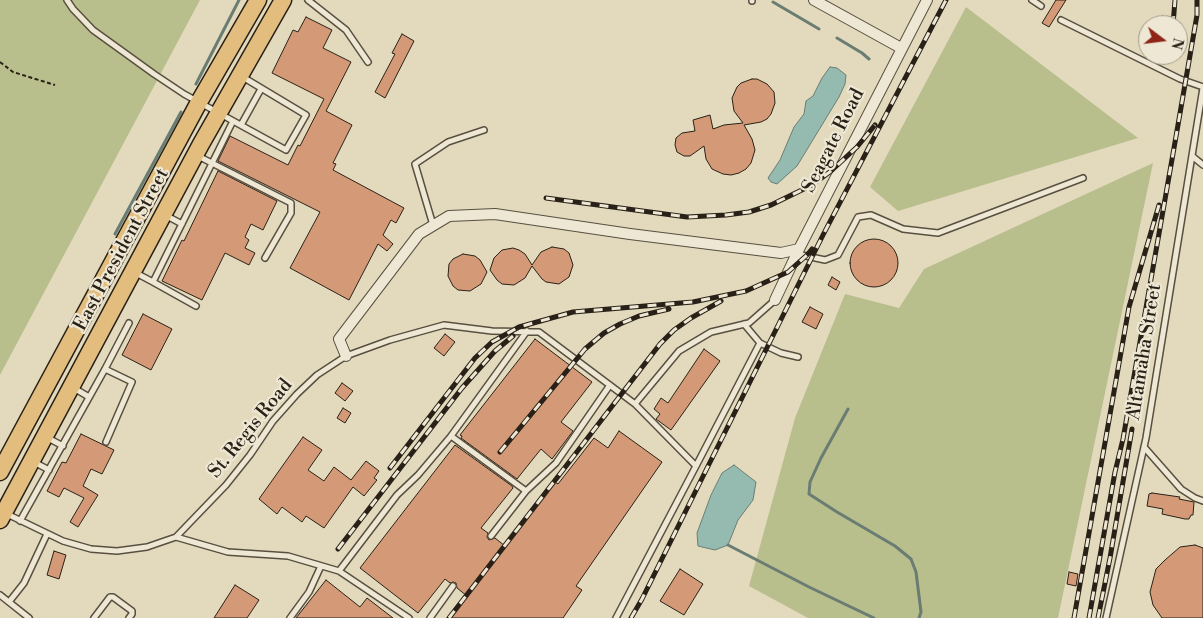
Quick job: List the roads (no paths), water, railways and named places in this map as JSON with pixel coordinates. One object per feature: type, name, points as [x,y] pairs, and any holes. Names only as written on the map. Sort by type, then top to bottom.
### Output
[{"type":"main road","name":"East President Street","points":[[0,472],[199,102],[258,0]]},
{"type":"main road","name":"East President Street","points":[[2,514],[196,155],[283,0]]},
{"type":"street","points":[[814,0],[901,48]]},
{"type":"street","name":"Seagate Road","points":[[776,300],[798,251],[927,0]]},
{"type":"street","points":[[346,356],[339,339],[418,234],[449,216],[495,214],[630,234],[781,253],[798,251]]},
{"type":"lane","points":[[67,0],[93,30],[154,74],[199,102],[286,150],[306,116],[240,75]]},
{"type":"lane","points":[[308,0],[346,30],[368,62]]},
{"type":"lane","points":[[1032,0],[1041,6]]},
{"type":"lane","points":[[1061,20],[1180,79],[1203,88]]},
{"type":"lane","name":"Altamaha Street","points":[[1106,618],[1144,447],[1203,88]]},
{"type":"lane","points":[[241,125],[262,89]]},
{"type":"lane","points":[[153,282],[233,121]]},
{"type":"lane","points":[[434,226],[414,164],[448,142],[484,130]]},
{"type":"lane","points":[[196,155],[291,203],[291,213],[265,258]]},
{"type":"lane","points":[[1192,156],[1203,165]]},
{"type":"lane","points":[[798,251],[825,260],[838,255],[858,218],[871,215],[903,229],[938,233],[1083,178]]},
{"type":"lane","points":[[164,214],[182,224]]},
{"type":"lane","points":[[134,271],[196,306]]},
{"type":"lane","points":[[635,404],[679,351],[711,332],[749,323],[776,300]]},
{"type":"lane","points":[[20,521],[106,369],[129,323]]},
{"type":"lane","points":[[744,324],[760,343],[781,353],[798,357]]},
{"type":"lane","name":"St. Regis Road","points":[[2,514],[63,541],[91,549],[116,551],[147,547],[176,537],[226,485],[250,455],[273,421],[296,394],[317,375],[346,356],[390,340],[444,325],[492,331],[539,332],[635,404],[696,466]]},
{"type":"lane","points":[[339,571],[397,495],[418,475],[451,436],[527,332]]},
{"type":"lane","points":[[616,618],[760,343]]},
{"type":"lane","points":[[106,369],[132,382],[106,442]]},
{"type":"lane","points":[[492,536],[526,491],[556,463],[610,386]]},
{"type":"lane","points":[[71,387],[89,397]]},
{"type":"lane","points":[[451,436],[526,491]]},
{"type":"lane","points":[[45,437],[62,446]]},
{"type":"lane","points":[[1144,447],[1181,489],[1203,501]]},
{"type":"lane","points":[[32,461],[49,470]]},
{"type":"lane","points":[[9,602],[24,583],[48,534]]},
{"type":"lane","points":[[176,537],[228,552],[288,556],[339,571],[409,618]]},
{"type":"lane","points":[[290,618],[309,592],[321,566]]},
{"type":"lane","points":[[430,618],[453,586]]},
{"type":"lane","points":[[0,595],[26,617]]},
{"type":"lane","points":[[94,618],[110,598],[113,598],[132,611],[129,618]]},
{"type":"water","points":[[830,67],[837,68],[846,75],[845,84],[839,97],[797,166],[777,184],[771,182],[768,178],[780,160],[794,127],[804,114],[806,101],[813,96]]},
{"type":"water","points":[[734,465],[756,482],[753,500],[738,520],[728,545],[715,550],[698,546],[697,533],[711,495],[722,473]]},
{"type":"waterway","points":[[196,84],[239,0]]},
{"type":"waterway","points":[[773,2],[819,29]]},
{"type":"waterway","points":[[837,38],[869,59]]},
{"type":"waterway","points":[[115,234],[181,112]]},
{"type":"waterway","points":[[848,409],[821,458],[810,482],[809,494],[895,546],[911,559],[916,572],[921,612],[919,618]]},
{"type":"waterway","points":[[728,545],[874,618]]},
{"type":"railway","points":[[631,618],[823,235],[946,0]]},
{"type":"railway","points":[[1174,15],[1175,0]]},
{"type":"railway","points":[[1089,618],[1115,472],[1123,439],[1174,148],[1197,15],[1197,0]]},
{"type":"railway","points":[[546,198],[687,217],[749,212],[771,205],[812,185],[831,171],[857,147],[875,125]]},
{"type":"railway","points":[[1074,618],[1129,307],[1159,205]]},
{"type":"railway","points":[[390,468],[475,358],[492,342],[519,327],[573,312],[693,302],[746,291],[788,272],[812,249]]},
{"type":"railway","points":[[449,618],[660,344],[674,330],[691,318],[721,301]]},
{"type":"railway","points":[[500,452],[585,349],[604,333],[620,324],[639,316],[669,309]]},
{"type":"railway","points":[[338,549],[462,388],[495,351],[513,336]]},
{"type":"railway","points":[[1098,618],[1132,429]]}]
